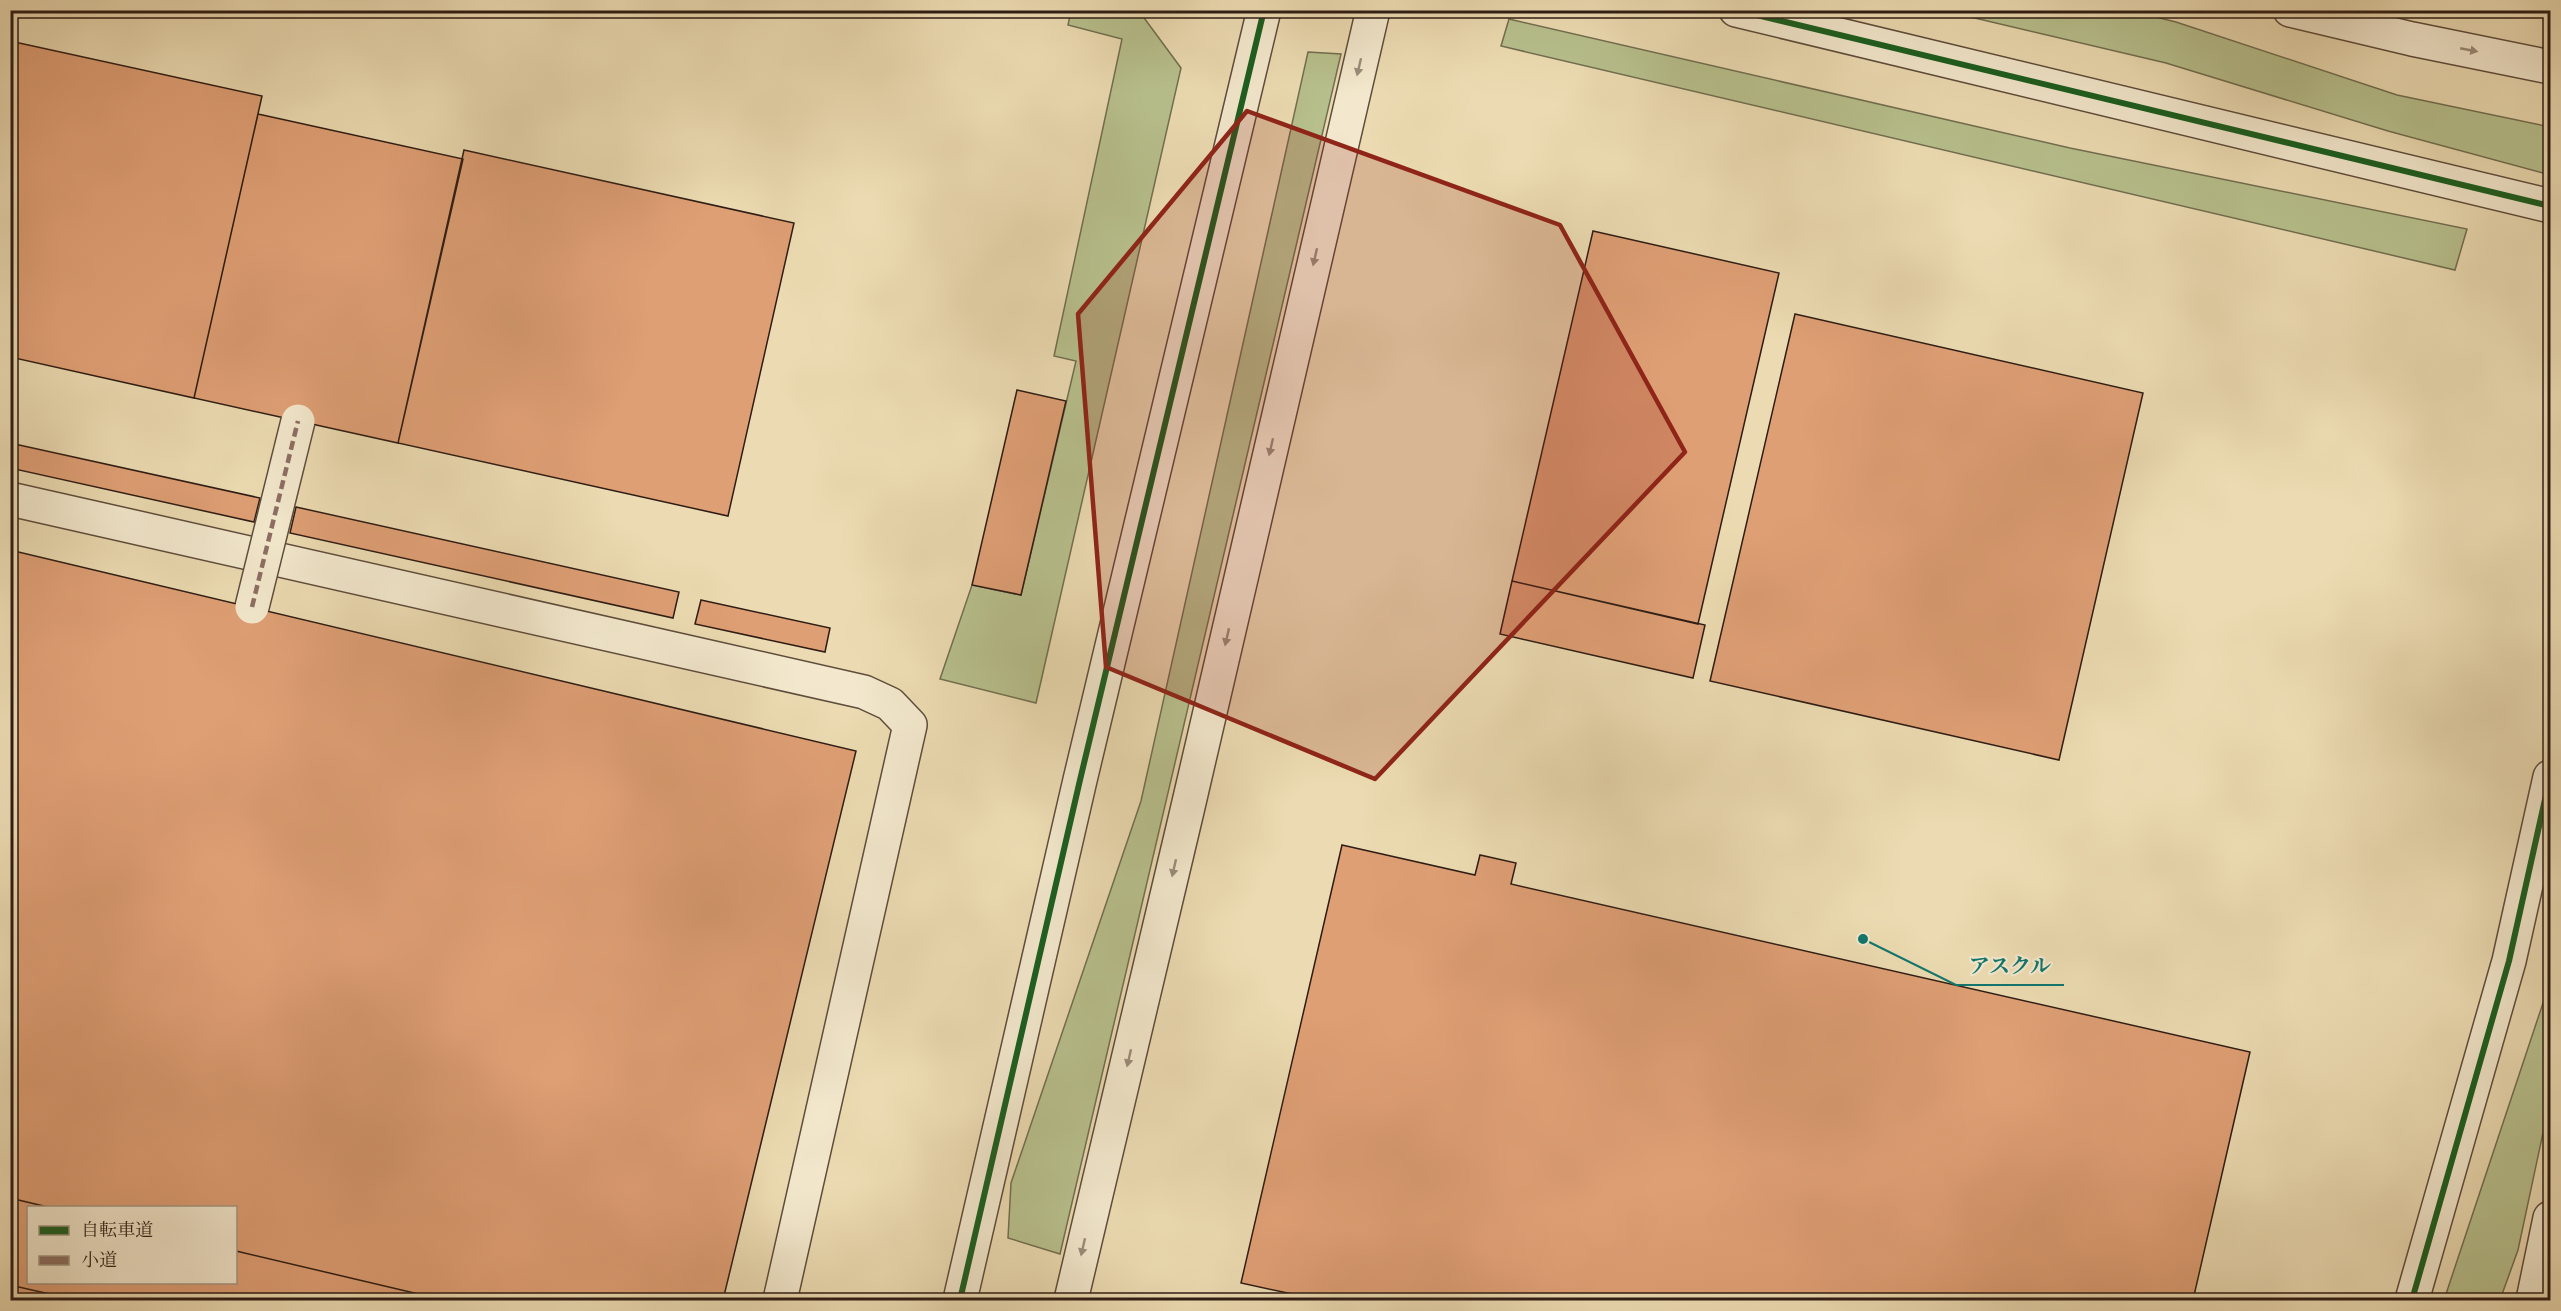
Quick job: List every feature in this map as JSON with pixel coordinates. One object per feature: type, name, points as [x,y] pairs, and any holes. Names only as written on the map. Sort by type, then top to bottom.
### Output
[{"type":"street","points":[[960,1300],[1080,780],[1264,10]]},
{"type":"street","points":[[1071,1300],[1187,811],[1372,10]]},
{"type":"street","points":[[1736,10],[2550,206]]},
{"type":"street","points":[[2290,10],[2412,39],[2550,67]]},
{"type":"street","points":[[252,607],[298,421]]},
{"type":"street","points":[[10,499],[864,692],[890,705],[910,725],[780,1300]]},
{"type":"street","points":[[2412,1300],[2509,962],[2550,777]]},
{"type":"street","points":[[2533,1300],[2550,1218]]},
{"type":"highlighted area","points":[[1247,111],[1560,225],[1685,452],[1375,779],[1106,667],[1078,314]]},
{"type":"green space","points":[[2127,10],[2176,22],[2397,95],[2550,127],[2550,175],[2388,131],[2166,63],[1945,11]]},
{"type":"green space","points":[[1071,11],[1139,11],[1181,68],[1036,703],[940,679],[972,585],[1021,595],[1076,361],[1054,356],[1122,39],[1068,25]]},
{"type":"green space","points":[[1509,19],[2070,148],[2467,229],[2455,270],[1501,46]]},
{"type":"green space","points":[[1308,52],[1341,54],[1060,1254],[1008,1238],[1011,1183],[1141,801]]},
{"type":"green space","points":[[2550,982],[2550,1100],[2518,1250],[2500,1300],[2444,1300]]},
{"type":"building","points":[[10,41],[262,96],[194,398],[10,357]]},
{"type":"building","points":[[258,114],[463,159],[398,443],[194,398]]},
{"type":"building","points":[[464,150],[794,223],[728,516],[398,443]]},
{"type":"building","points":[[1593,231],[1779,273],[1698,624],[1512,581]]},
{"type":"building","points":[[1795,314],[2143,393],[2059,760],[1710,681]]},
{"type":"building","points":[[1017,390],[1066,401],[1021,595],[972,585]]},
{"type":"building","points":[[10,443],[260,498],[254,522],[10,468]]},
{"type":"building","points":[[296,507],[679,592],[673,618],[290,533]]},
{"type":"building","points":[[10,550],[856,751],[723,1300],[444,1300],[237,1251],[237,1206],[44,1206],[10,1198]]},
{"type":"building","points":[[1512,581],[1705,625],[1693,678],[1500,634]]},
{"type":"building","points":[[701,600],[830,628],[825,652],[695,624]]},
{"type":"building","points":[[1342,845],[1475,875],[1480,855],[1516,863],[1511,884],[2250,1052],[2193,1300],[1320,1300],[1241,1283]]},
{"type":"building","points":[[10,1198],[44,1206],[27,1206],[27,1284],[237,1284],[237,1251],[444,1300],[76,1300],[10,1285]]},
{"type":"building","points":[[10,1285],[76,1300],[10,1300]]},
{"type":"marked path","points":[[252,607],[298,421]]},
{"type":"cycle path","points":[[960,1300],[1080,780],[1264,10]]},
{"type":"cycle path","points":[[1736,10],[2550,206]]},
{"type":"cycle path","points":[[2412,1300],[2509,961],[2550,777]]},
{"type":"place","name":"アスクル","points":[[1863,939]]}]
